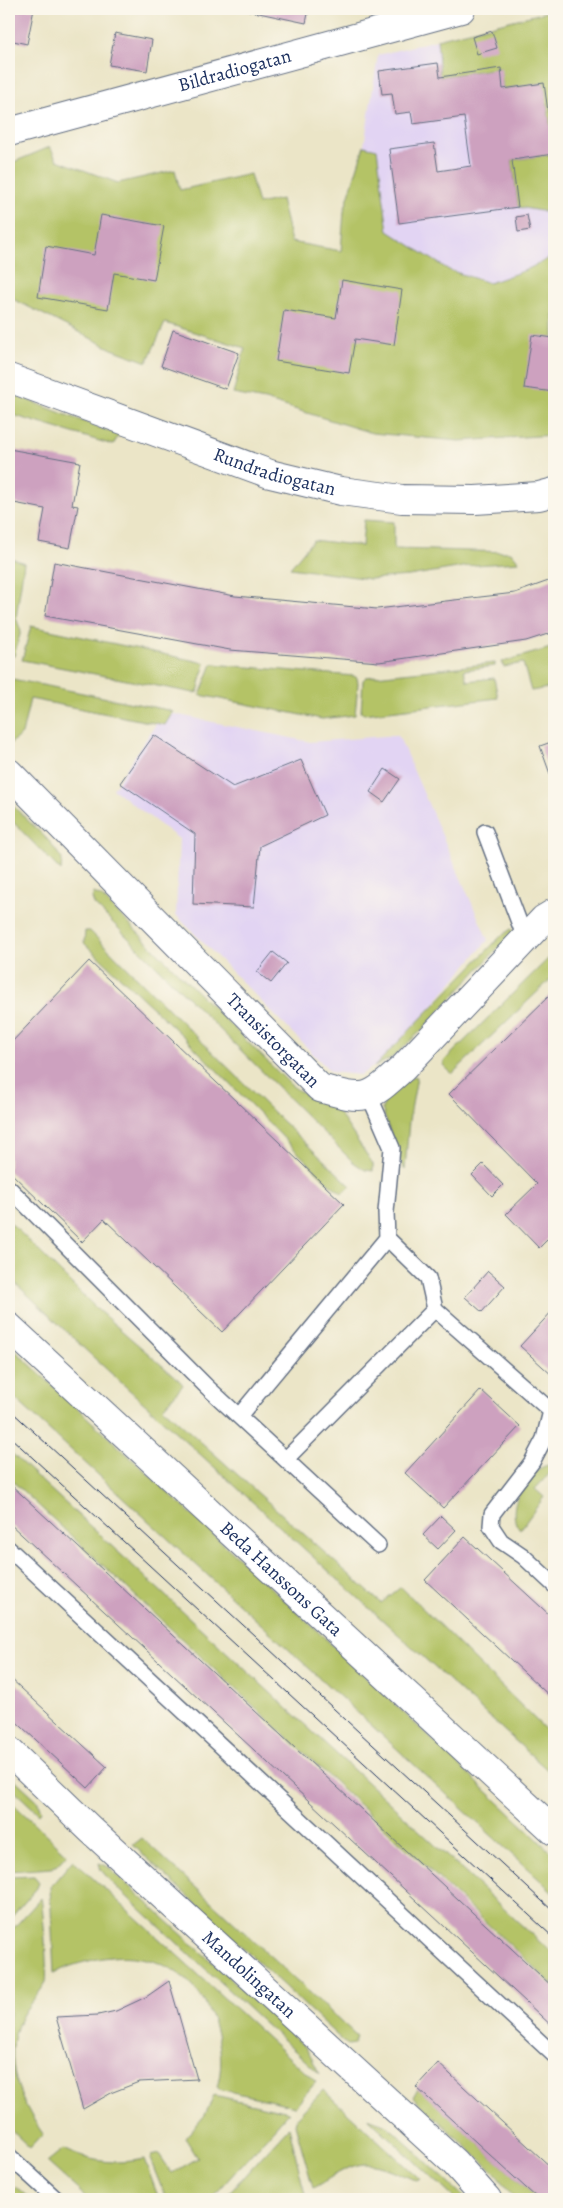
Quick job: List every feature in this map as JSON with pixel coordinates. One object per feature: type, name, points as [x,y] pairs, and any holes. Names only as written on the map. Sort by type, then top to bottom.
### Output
[{"type":"street","name":"Bildradiogatan","points":[[9,132],[461,9]]},
{"type":"street","name":"Rundradiogatan","points":[[9,378],[270,474],[331,489],[420,500],[484,500],[539,496],[554,492]]},
{"type":"street","name":"Transistorgatan","points":[[9,773],[320,1088],[349,1096],[369,1095]]},
{"type":"street","points":[[369,1095],[378,1091],[403,1068],[525,938],[544,919],[554,913]]},
{"type":"street","name":"Beda Hanssons Gata","points":[[9,1327],[554,1831]]},
{"type":"street","name":"Mandolingatan","points":[[9,1751],[91,1830],[454,2162],[486,2199]]},
{"type":"lane","points":[[485,832],[525,938]]},
{"type":"lane","points":[[239,1416],[387,1238],[386,1212],[392,1148],[369,1095]]},
{"type":"lane","points":[[9,1188],[206,1386],[378,1544]]},
{"type":"lane","points":[[387,1238],[428,1278],[436,1309],[552,1411],[549,1443],[492,1514],[491,1526],[501,1541],[524,1556],[554,1585]]},
{"type":"lane","points":[[286,1459],[436,1309]]},
{"type":"lane","points":[[9,1549],[554,2055]]},
{"type":"lane","points":[[9,2156],[56,2199]]},
{"type":"shaded area","points":[[554,10],[554,256],[526,270],[489,283],[449,270],[388,231],[377,149],[364,146],[378,55]]},
{"type":"shaded area","points":[[164,712],[310,742],[398,735],[488,940],[389,1057],[360,1075],[331,1072],[176,915],[179,839],[113,789]]},
{"type":"green space","points":[[554,10],[554,154],[544,83],[503,89],[500,68],[440,77],[437,39]]},
{"type":"green space","points":[[364,146],[377,149],[388,231],[449,270],[489,283],[526,270],[554,256],[554,435],[459,441],[372,433],[265,400],[233,394],[245,348],[165,323],[147,362],[112,349],[9,297],[9,164],[50,147],[57,160],[118,183],[175,170],[180,190],[250,174],[258,204],[281,199],[291,242],[341,251],[344,211]]},
{"type":"green space","points":[[554,154],[554,217],[552,213],[518,207],[512,160]]},
{"type":"green space","points":[[9,393],[119,435],[113,445],[9,414]]},
{"type":"green space","points":[[364,520],[394,522],[394,549],[511,552],[519,562],[475,565],[409,576],[370,579],[290,568],[313,540],[362,546]]},
{"type":"green space","points":[[9,557],[24,563],[16,618],[21,631],[14,656],[10,657]]},
{"type":"green space","points":[[31,626],[205,663],[198,692],[194,693],[22,660]]},
{"type":"green space","points":[[554,647],[554,687],[531,691],[523,663],[504,667],[502,662]]},
{"type":"green space","points":[[495,663],[495,666],[464,670],[467,681],[494,678],[498,698],[364,714],[361,712],[363,680],[366,677]]},
{"type":"green space","points":[[212,664],[354,676],[357,678],[358,683],[355,715],[322,719],[200,695]]},
{"type":"green space","points":[[12,679],[173,712],[165,725],[30,699],[22,734],[11,743],[9,742],[9,680]]},
{"type":"green space","points":[[9,802],[49,841],[62,859],[61,871],[9,818]]},
{"type":"green space","points":[[94,893],[102,897],[291,1085],[305,1095],[335,1107],[373,1164],[373,1171],[365,1170],[353,1162],[94,904],[92,898]]},
{"type":"green space","points":[[511,929],[514,931],[422,1030],[393,1057],[374,1067],[500,937]]},
{"type":"green space","points":[[85,931],[90,931],[281,1120],[351,1186],[342,1193],[326,1181],[183,1036],[84,943]]},
{"type":"green space","points":[[554,953],[554,976],[452,1074],[443,1065],[445,1060]]},
{"type":"green space","points":[[414,1076],[417,1077],[409,1121],[405,1170],[382,1109],[387,1096]]},
{"type":"green space","points":[[9,1221],[99,1311],[180,1381],[183,1385],[163,1408],[381,1603],[401,1587],[554,1738],[554,1776],[92,1356],[9,1277]]},
{"type":"green space","points":[[9,1345],[312,1626],[554,1855],[554,1893],[9,1393]]},
{"type":"green space","points":[[9,1451],[542,1944],[554,1953],[554,1986],[9,1478]]},
{"type":"green space","points":[[549,1465],[553,1470],[535,1489],[544,1497],[520,1530],[515,1522],[514,1512],[520,1492],[532,1474],[540,1468]]},
{"type":"green space","points":[[9,1774],[37,1800],[41,1811],[39,1814],[9,1786]]},
{"type":"green space","points":[[9,1800],[67,1854],[57,1865],[52,1868],[9,1871]]},
{"type":"green space","points":[[142,1838],[357,2036],[354,2044],[348,2045],[345,2043],[133,1845]]},
{"type":"green space","points":[[73,1860],[316,2082],[295,2106],[217,2087],[221,2068],[221,2054],[210,2012],[199,1994],[186,1979],[170,1968],[152,1961],[132,1957],[111,1957],[75,1965],[54,1974],[50,1887]]},
{"type":"green space","points":[[99,1863],[107,1866],[306,2048],[320,2074],[113,1884],[101,1870]]},
{"type":"green space","points":[[34,1876],[39,1882],[37,1888],[9,1920],[9,1877]]},
{"type":"green space","points":[[41,1898],[46,1982],[20,2020],[13,2050],[13,2065],[21,2094],[43,2134],[30,2148],[9,2128],[9,1933]]},
{"type":"green space","points":[[418,2088],[538,2199],[515,2199],[494,2172],[413,2097]]},
{"type":"green space","points":[[323,2090],[420,2179],[417,2181],[386,2168],[366,2164],[345,2169],[313,2188],[295,2124],[297,2117]]},
{"type":"green space","points":[[214,2095],[289,2112],[211,2199],[166,2199],[150,2159],[151,2156],[159,2154],[172,2173],[198,2158],[185,2138],[205,2115]]},
{"type":"green space","points":[[368,2118],[387,2125],[466,2199],[455,2199]]},
{"type":"green space","points":[[289,2127],[305,2195],[301,2199],[223,2199]]},
{"type":"green space","points":[[63,2149],[83,2157],[103,2161],[123,2162],[144,2159],[159,2199],[88,2199],[47,2162]]},
{"type":"green space","points":[[16,2186],[31,2199],[9,2199],[9,2194]]},
{"type":"building","points":[[9,9],[34,9],[27,44],[9,40]]},
{"type":"building","points":[[240,9],[309,9],[306,23]]},
{"type":"building","points":[[492,31],[497,48],[477,54],[472,37]]},
{"type":"building","points":[[115,33],[152,40],[147,71],[109,65]]},
{"type":"building","points":[[438,63],[440,77],[501,68],[503,89],[544,83],[554,154],[512,160],[518,207],[399,223],[389,149],[434,143],[438,171],[471,166],[464,117],[413,124],[411,112],[395,114],[392,93],[382,94],[379,71]]},
{"type":"building","points":[[101,215],[164,226],[154,280],[114,273],[108,309],[38,297],[46,246],[94,255]]},
{"type":"building","points":[[527,215],[530,230],[518,232],[516,217]]},
{"type":"building","points":[[342,280],[402,290],[394,345],[355,339],[349,373],[276,361],[284,310],[336,318]]},
{"type":"building","points":[[173,330],[239,353],[226,389],[161,366]]},
{"type":"building","points":[[532,335],[554,338],[554,392],[524,388]]},
{"type":"building","points":[[9,449],[80,462],[72,505],[78,506],[70,548],[39,542],[45,509],[9,502]]},
{"type":"building","points":[[54,562],[235,596],[377,609],[515,593],[554,579],[554,632],[526,641],[379,662],[230,650],[45,616]]},
{"type":"building","points":[[154,735],[233,787],[301,760],[325,815],[260,846],[254,907],[193,904],[195,834],[120,783]]},
{"type":"building","points":[[554,741],[554,785],[540,746]]},
{"type":"building","points":[[385,769],[400,779],[384,802],[370,792]]},
{"type":"building","points":[[273,952],[287,963],[271,983],[257,972]]},
{"type":"building","points":[[89,961],[344,1204],[222,1332],[104,1219],[82,1242],[9,1171],[9,1045]]},
{"type":"building","points":[[554,991],[554,1233],[539,1248],[506,1214],[537,1184],[449,1094]]},
{"type":"building","points":[[483,1164],[503,1185],[492,1196],[472,1175]]},
{"type":"building","points":[[488,1271],[505,1286],[482,1312],[465,1297]]},
{"type":"building","points":[[554,1309],[554,1377],[520,1346]]},
{"type":"building","points":[[481,1390],[520,1426],[443,1508],[405,1473]]},
{"type":"building","points":[[9,1483],[554,1988],[554,2028],[9,1523]]},
{"type":"building","points":[[441,1516],[456,1530],[438,1549],[423,1535]]},
{"type":"building","points":[[465,1537],[554,1619],[554,1700],[425,1580]]},
{"type":"building","points":[[9,1677],[107,1767],[88,1788],[9,1715]]},
{"type":"building","points":[[169,1981],[197,2079],[139,2082],[113,2092],[83,2109],[56,2017],[98,2015],[116,2011],[146,1997]]},
{"type":"building","points":[[438,2063],[554,2170],[554,2199],[538,2199],[416,2087]]},
{"type":"tram line","points":[[9,1409],[554,1912]]},
{"type":"tram line","points":[[9,1436],[554,1938]]}]
